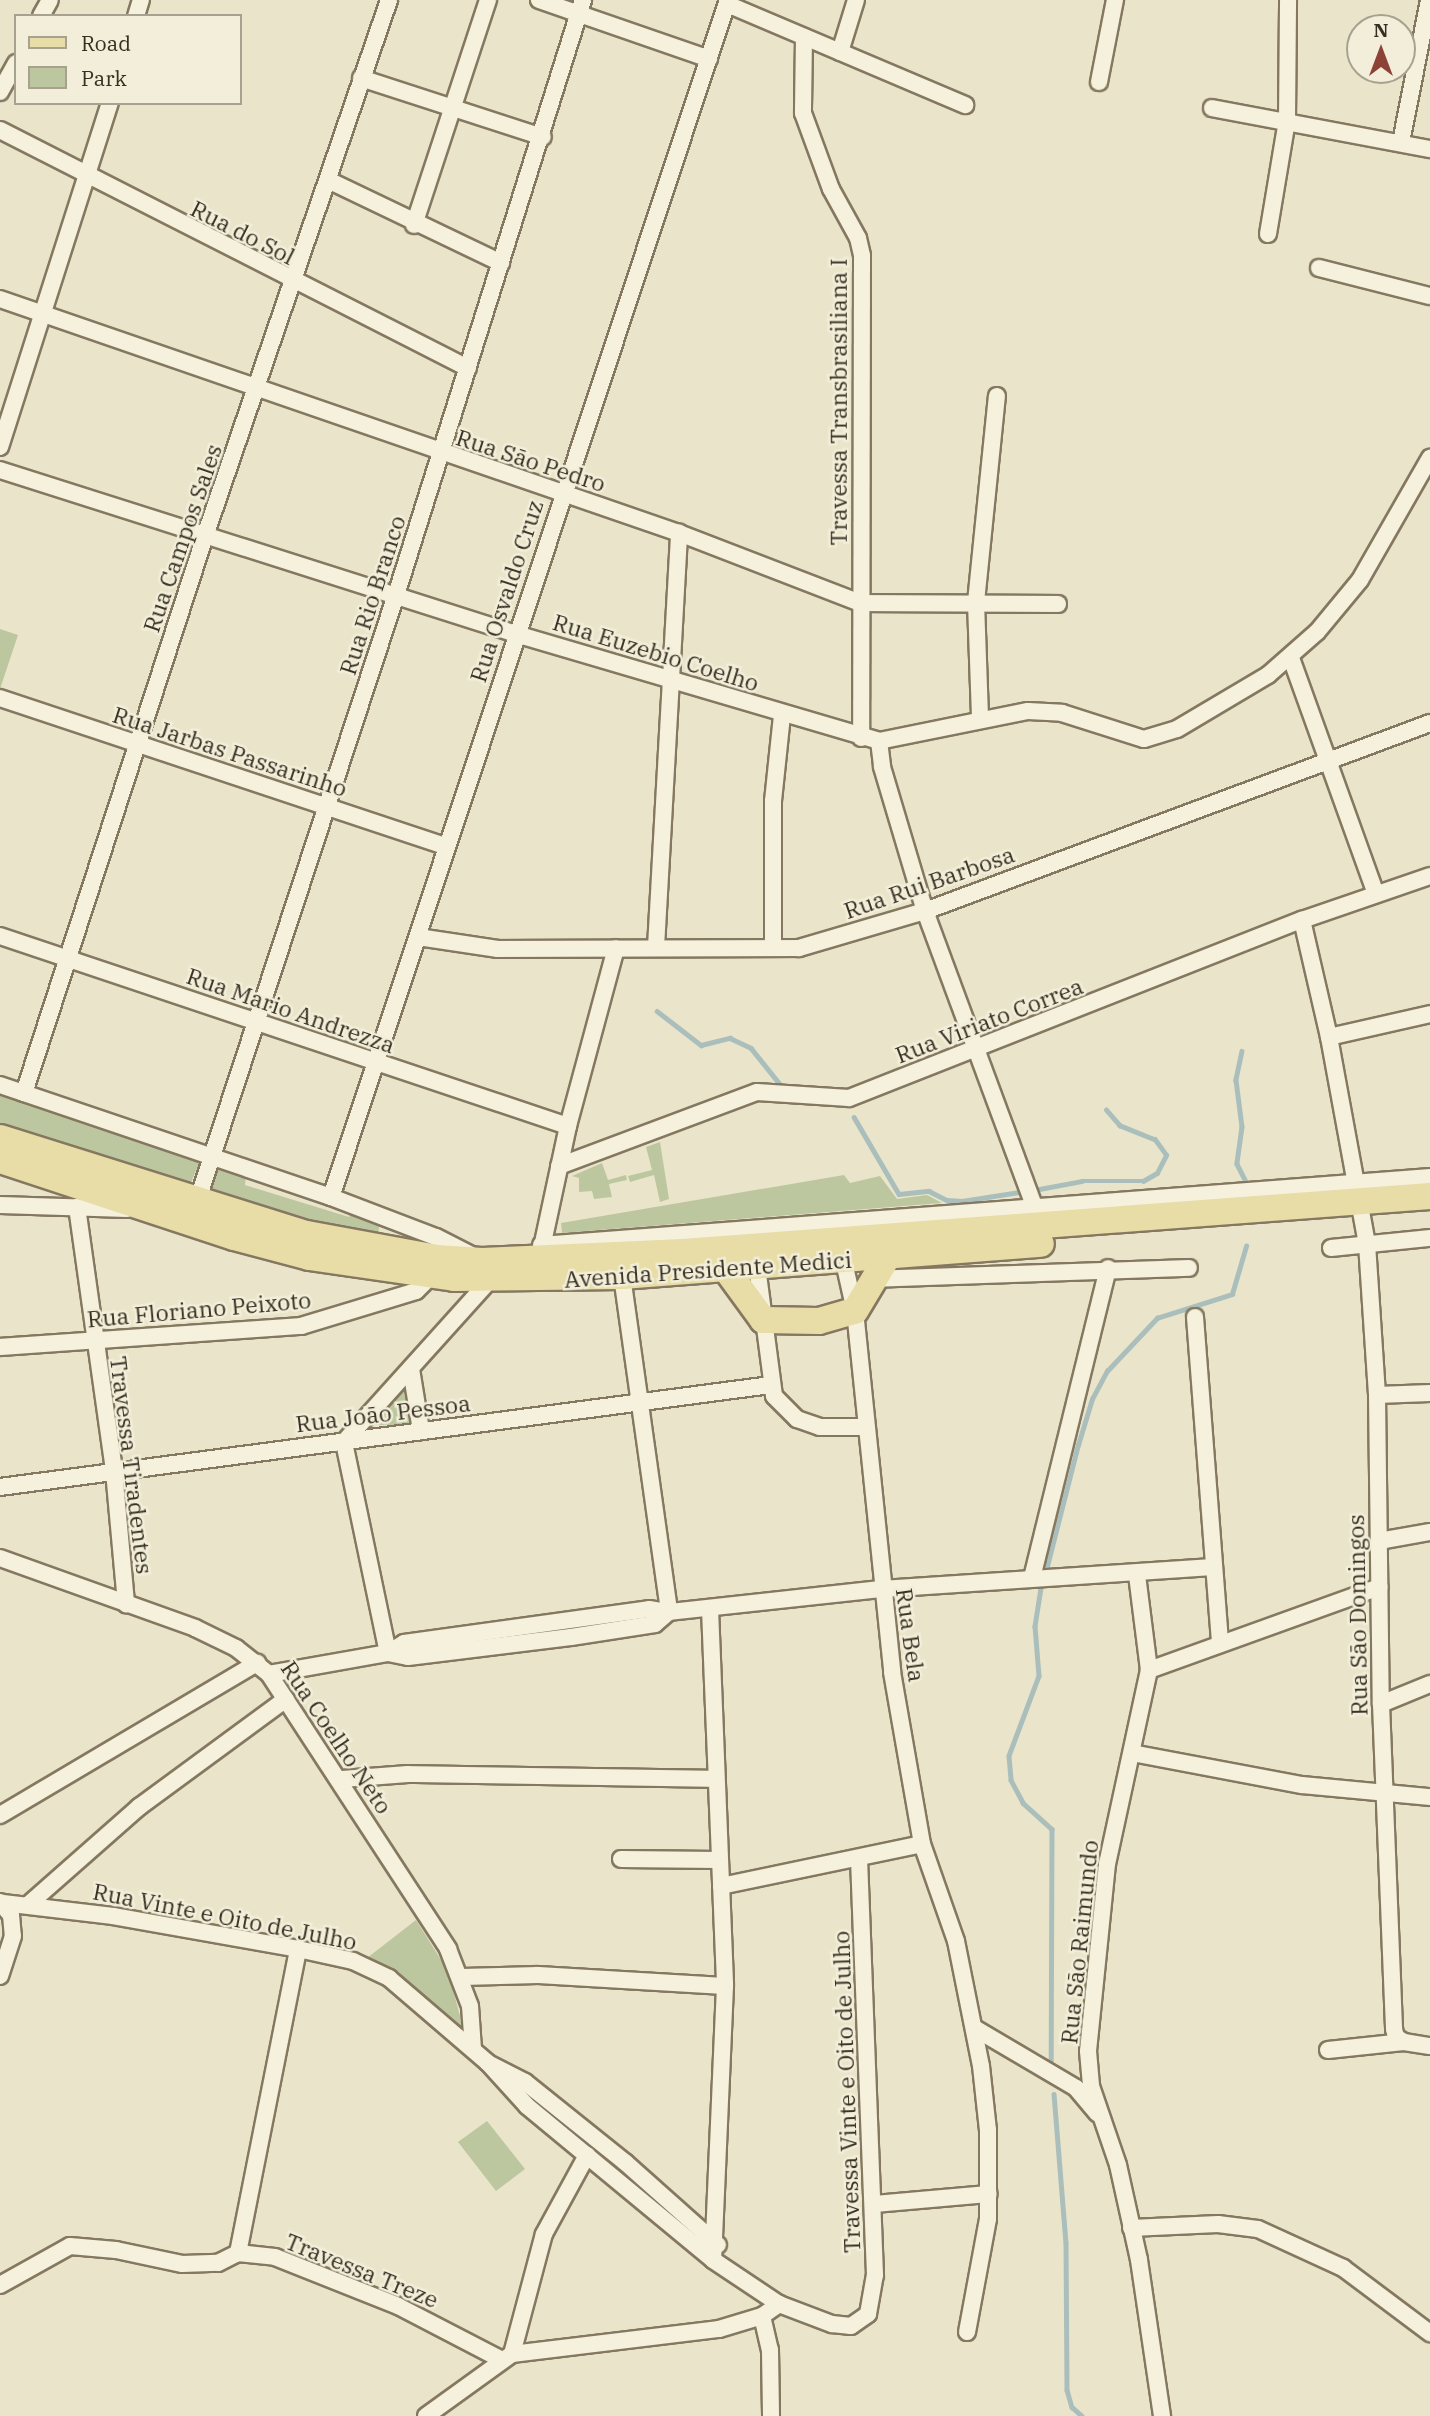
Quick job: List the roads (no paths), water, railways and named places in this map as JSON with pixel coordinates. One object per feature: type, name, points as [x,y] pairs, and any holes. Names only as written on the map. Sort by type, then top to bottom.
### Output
[{"type":"main road","name":"Avenida Presidente Medici","points":[[0,1138],[197,1202],[238,1226]]},
{"type":"main road","name":"Avenida Presidente Medici","points":[[0,1160],[150,1210],[238,1226],[307,1234],[434,1266],[486,1270],[540,1262],[756,1257],[1359,1212],[1430,1213]]},
{"type":"main road","name":"Avenida Presidente Medici","points":[[841,1250],[888,1256],[1359,1212],[1430,1196]]},
{"type":"main road","points":[[726,1269],[763,1320],[819,1321],[855,1311],[871,1279],[888,1256]]},
{"type":"main road","name":"Avenida Presidente Medici","points":[[540,1262],[622,1276],[726,1269],[756,1257]]},
{"type":"street","name":"Rua Campos Sales","points":[[24,1093],[206,533],[389,0]]},
{"type":"street","points":[[414,225],[488,0]]},
{"type":"street","points":[[539,0],[581,6],[709,59]]},
{"type":"street","points":[[840,52],[856,0]]},
{"type":"street","points":[[1099,82],[1115,0]]},
{"type":"street","points":[[1268,234],[1287,120],[1288,0]]},
{"type":"street","points":[[1401,142],[1429,0]]},
{"type":"street","points":[[727,2],[965,105]]},
{"type":"street","name":"Rua Osvaldo Cruz","points":[[331,1197],[561,493],[727,2]]},
{"type":"street","name":"Rua Rio Branco","points":[[197,1202],[397,592],[543,137],[581,6]]},
{"type":"street","name":"Travessa Transbrasiliana I","points":[[804,37],[803,113],[831,189],[858,238],[862,256],[861,738]]},
{"type":"street","points":[[0,92],[14,67]]},
{"type":"street","points":[[361,78],[543,137]]},
{"type":"street","points":[[0,447],[109,105]]},
{"type":"street","points":[[1212,108],[1430,149]]},
{"type":"street","name":"Rua do Sol","points":[[1,133],[293,283],[468,368]]},
{"type":"street","points":[[328,180],[414,225],[501,263]]},
{"type":"street","points":[[1319,268],[1430,296]]},
{"type":"street","name":"Rua São Pedro","points":[[0,299],[440,454],[679,533],[860,603],[1058,604]]},
{"type":"street","points":[[980,717],[976,602],[997,396]]},
{"type":"street","name":"Rua Euzebio Coelho","points":[[0,470],[397,592],[516,634],[671,679],[782,715],[878,741],[980,717],[1028,711],[1062,713],[1144,738],[1160,736],[1291,658],[1360,580],[1430,458]]},
{"type":"street","points":[[656,947],[679,533]]},
{"type":"street","points":[[1291,658],[1376,894]]},
{"type":"street","name":"Rua Jarbas Passarinho","points":[[0,698],[137,746],[446,846]]},
{"type":"street","points":[[773,947],[773,801],[782,715]]},
{"type":"street","name":"Rua Rui Barbosa","points":[[418,937],[498,949],[799,948],[925,911],[1430,723]]},
{"type":"street","points":[[878,741],[881,767],[925,911],[1035,1208]]},
{"type":"street","name":"Rua Viriato Correa","points":[[559,1166],[757,1092],[849,1098],[975,1051],[1302,920],[1430,876]]},
{"type":"street","name":"Rua São Domingos","points":[[1302,920],[1329,1037],[1359,1212],[1377,1395],[1381,1704],[1394,2029],[1396,2037],[1405,2042]]},
{"type":"street","name":"Rua Mario Andrezza","points":[[0,936],[568,1126]]},
{"type":"street","points":[[616,948],[568,1126],[540,1262],[1035,1208],[1359,1212],[1430,1238]]},
{"type":"street","points":[[1329,1037],[1430,1014]]},
{"type":"street","name":"Avenida Presidente Medici","points":[[0,1085],[331,1197],[436,1237],[486,1270]]},
{"type":"street","points":[[1331,1248],[1359,1212],[1430,1177]]},
{"type":"street","points":[[0,1205],[150,1210]]},
{"type":"street","name":"Travessa Tiradentes","points":[[78,1207],[94,1342],[114,1471],[126,1604]]},
{"type":"street","name":"Rua Bela","points":[[841,1250],[855,1311],[881,1589],[922,1844],[956,1941],[976,2029],[988,2130],[989,2194],[983,2258],[967,2332]]},
{"type":"street","points":[[756,1257],[771,1385],[784,1409],[797,1419],[820,1427],[865,1427]]},
{"type":"street","name":"Rua Floriano Peixoto","points":[[0,1347],[301,1326],[416,1291],[434,1266]]},
{"type":"street","points":[[871,1279],[1108,1268],[1189,1268]]},
{"type":"street","points":[[1033,1578],[1108,1268]]},
{"type":"street","points":[[388,1653],[344,1442],[411,1369],[486,1270]]},
{"type":"street","points":[[622,1276],[670,1612]]},
{"type":"street","points":[[1195,1317],[1212,1567],[1220,1643]]},
{"type":"street","points":[[411,1369],[421,1431]]},
{"type":"street","name":"Rua João Pessoa","points":[[0,1487],[771,1385]]},
{"type":"street","points":[[1377,1395],[1430,1392]]},
{"type":"street","points":[[1379,1541],[1430,1532]]},
{"type":"street","name":"Rua Coelho Neto","points":[[0,1558],[195,1628],[257,1663],[270,1674],[342,1779],[462,1977],[475,2030],[473,2049]]},
{"type":"street","points":[[270,1674],[388,1653],[408,1657],[655,1624],[670,1612],[881,1589],[1033,1578],[1137,1575],[1212,1567]]},
{"type":"street","name":"Rua São Raimundo","points":[[1137,1575],[1149,1670],[1107,1864],[1090,2011],[1091,2086],[1107,2126],[1131,2228],[1152,2325],[1156,2395],[1163,2416]]},
{"type":"street","points":[[1149,1670],[1379,1587]]},
{"type":"street","points":[[710,1609],[725,1986],[713,2260]]},
{"type":"street","points":[[0,1815],[257,1663]]},
{"type":"street","points":[[1381,1704],[1430,1684]]},
{"type":"street","points":[[29,1904],[139,1807],[286,1699]]},
{"type":"street","points":[[1132,1753],[1302,1785],[1384,1795],[1430,1797]]},
{"type":"street","points":[[342,1779],[408,1774],[716,1779]]},
{"type":"street","points":[[721,1886],[922,1844]]},
{"type":"street","points":[[621,1858],[719,1860]]},
{"type":"street","name":"Travessa Vinte e Oito de Julho","points":[[859,1858],[875,2275],[872,2302],[862,2322]]},
{"type":"street","points":[[0,1976],[13,1936],[11,1915],[1,1902]]},
{"type":"street","name":"Rua Vinte e Oito de Julho","points":[[1,1902],[29,1904],[298,1950],[353,1961],[389,1978],[473,2049],[508,2088],[713,2260],[740,2274],[779,2304],[832,2324],[851,2326],[862,2322]]},
{"type":"street","points":[[238,2253],[298,1950]]},
{"type":"street","points":[[462,1977],[538,1975],[725,1986]]},
{"type":"street","points":[[976,2029],[1076,2088],[1107,2126]]},
{"type":"street","points":[[1328,2050],[1405,2042],[1430,2046]]},
{"type":"street","name":"Rua Vinte e Oito de Julho","points":[[488,2063],[525,2082],[715,2241],[740,2274]]},
{"type":"street","points":[[507,2357],[544,2234],[587,2155]]},
{"type":"street","points":[[874,2204],[989,2194]]},
{"type":"street","points":[[1131,2228],[1218,2224],[1258,2229],[1343,2267],[1430,2333]]},
{"type":"street","name":"Travessa Treze","points":[[0,2285],[70,2246],[116,2250],[182,2264],[218,2263],[238,2253],[275,2257],[336,2278],[507,2357]]},
{"type":"street","points":[[426,2416],[507,2357],[662,2338],[762,2316],[779,2304]]},
{"type":"street","points":[[762,2316],[770,2350],[771,2416]]},
{"type":"waterway","points":[[657,1011],[701,1045],[730,1038],[751,1048],[779,1083]]},
{"type":"waterway","points":[[1242,1051],[1236,1080],[1242,1127],[1237,1164],[1247,1184]]},
{"type":"waterway","points":[[1034,1190],[1082,1181],[1143,1181],[1157,1173],[1166,1155],[1155,1140],[1120,1126],[1106,1110]]},
{"type":"waterway","points":[[854,1117],[899,1194],[929,1191],[947,1200],[962,1201],[1025,1191]]},
{"type":"waterway","points":[[1045,1574],[1092,1399],[1107,1371],[1157,1318],[1232,1294],[1246,1246]]},
{"type":"waterway","points":[[1042,1582],[1035,1626],[1039,1676],[1009,1756],[1011,1780],[1023,1803],[1052,1829],[1051,2066]]},
{"type":"waterway","points":[[1054,2094],[1066,2243],[1067,2390],[1072,2407],[1082,2416]]}]
